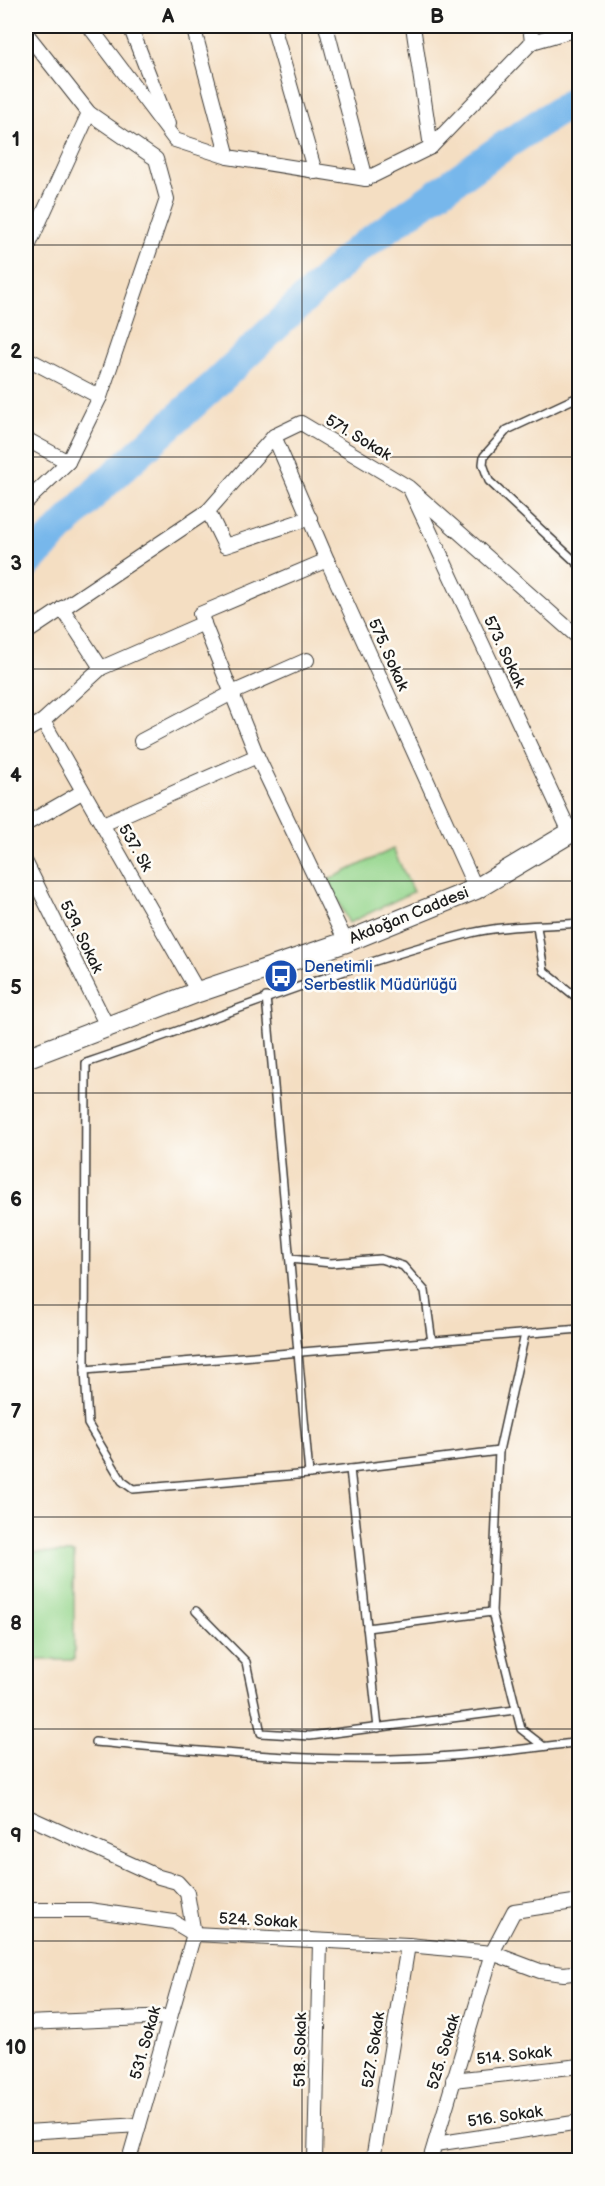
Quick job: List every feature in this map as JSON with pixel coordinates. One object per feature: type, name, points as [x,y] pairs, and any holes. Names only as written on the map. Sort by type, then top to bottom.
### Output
[{"type":"main road","name":"Akdoğan Caddesi","points":[[26,1058],[198,992],[346,942],[476,889],[575,830]]},
{"type":"street","points":[[89,26],[175,140],[228,157],[366,178],[431,147],[532,42],[579,28]]},
{"type":"street","points":[[130,26],[175,140]]},
{"type":"street","points":[[193,26],[228,157]]},
{"type":"street","points":[[273,26],[315,172]]},
{"type":"street","points":[[326,26],[366,178]]},
{"type":"street","points":[[413,26],[431,147]]},
{"type":"street","points":[[530,26],[532,42]]},
{"type":"street","points":[[26,33],[30,48],[89,113],[156,159],[167,199],[100,397],[68,462],[26,502]]},
{"type":"street","points":[[26,251],[89,113]]},
{"type":"street","points":[[26,358],[100,397]]},
{"type":"street","name":"571. Sokak","points":[[26,633],[208,511],[274,436],[301,423],[408,487],[579,639]]},
{"type":"street","name":"575. Sokak","points":[[274,436],[327,560],[476,889]]},
{"type":"street","points":[[26,439],[68,462]]},
{"type":"street","name":"573. Sokak","points":[[408,487],[575,830]]},
{"type":"street","points":[[208,511],[225,546],[310,518]]},
{"type":"street","points":[[26,731],[43,721],[101,668],[327,560]]},
{"type":"street","points":[[62,608],[101,668]]},
{"type":"street","points":[[202,618],[257,756],[346,942]]},
{"type":"street","points":[[141,741],[232,693],[307,660]]},
{"type":"street","name":"537. Sk","points":[[43,721],[198,992]]},
{"type":"street","points":[[103,824],[257,756]]},
{"type":"street","points":[[26,824],[82,792]]},
{"type":"street","name":"539. Sokak","points":[[26,863],[107,1026]]},
{"type":"street","points":[[26,1816],[159,1877],[177,1882],[187,1893],[194,1934]]},
{"type":"street","name":"525. Sokak","points":[[430,2160],[492,1953],[514,1911],[579,1901]]},
{"type":"street","name":"524. Sokak","points":[[26,1910],[89,1910],[174,1922],[194,1934],[408,1944],[492,1953],[540,1971],[564,1974],[579,1972]]},
{"type":"street","name":"531. Sokak","points":[[129,2160],[194,1934]]},
{"type":"street","name":"518. Sokak","points":[[315,2160],[320,1941]]},
{"type":"street","name":"527. Sokak","points":[[373,2160],[408,1944]]},
{"type":"street","points":[[26,2023],[170,2017]]},
{"type":"street","name":"514. Sokak","points":[[453,2080],[579,2066]]},
{"type":"street","name":"516. Sokak","points":[[435,2144],[579,2122]]},
{"type":"street","points":[[26,2132],[139,2125]]},
{"type":"lane","points":[[579,396],[507,430],[484,456],[483,464],[489,481],[579,566]]},
{"type":"lane","points":[[499,1450],[309,1474],[133,1489],[122,1481],[88,1424],[86,1063],[174,1034],[266,997],[473,933],[579,922]]},
{"type":"lane","points":[[537,927],[544,971],[579,1000]]},
{"type":"lane","points":[[266,997],[309,1474]]},
{"type":"lane","points":[[290,1259],[331,1263],[380,1259],[403,1266],[425,1291],[432,1342]]},
{"type":"lane","points":[[86,1370],[579,1329]]},
{"type":"lane","points":[[525,1334],[499,1450],[492,1612],[521,1729],[543,1746]]},
{"type":"lane","points":[[350,1469],[378,1728]]},
{"type":"lane","points":[[196,1611],[246,1662],[261,1733],[310,1736],[515,1710]]},
{"type":"lane","points":[[367,1628],[492,1612]]},
{"type":"lane","points":[[95,1742],[233,1754],[388,1759],[475,1755],[579,1742]]},
{"type":"green space","points":[[393,849],[413,892],[349,923],[328,880]]},
{"type":"green space","points":[[26,1552],[74,1553],[74,1660],[26,1660]]},
{"type":"waterway","points":[[26,565],[97,491],[212,387],[354,252],[507,144],[580,97]]},
{"type":"place","name":"Denetimli Serbestlik Müdürlüğü","points":[[281,976]]}]
